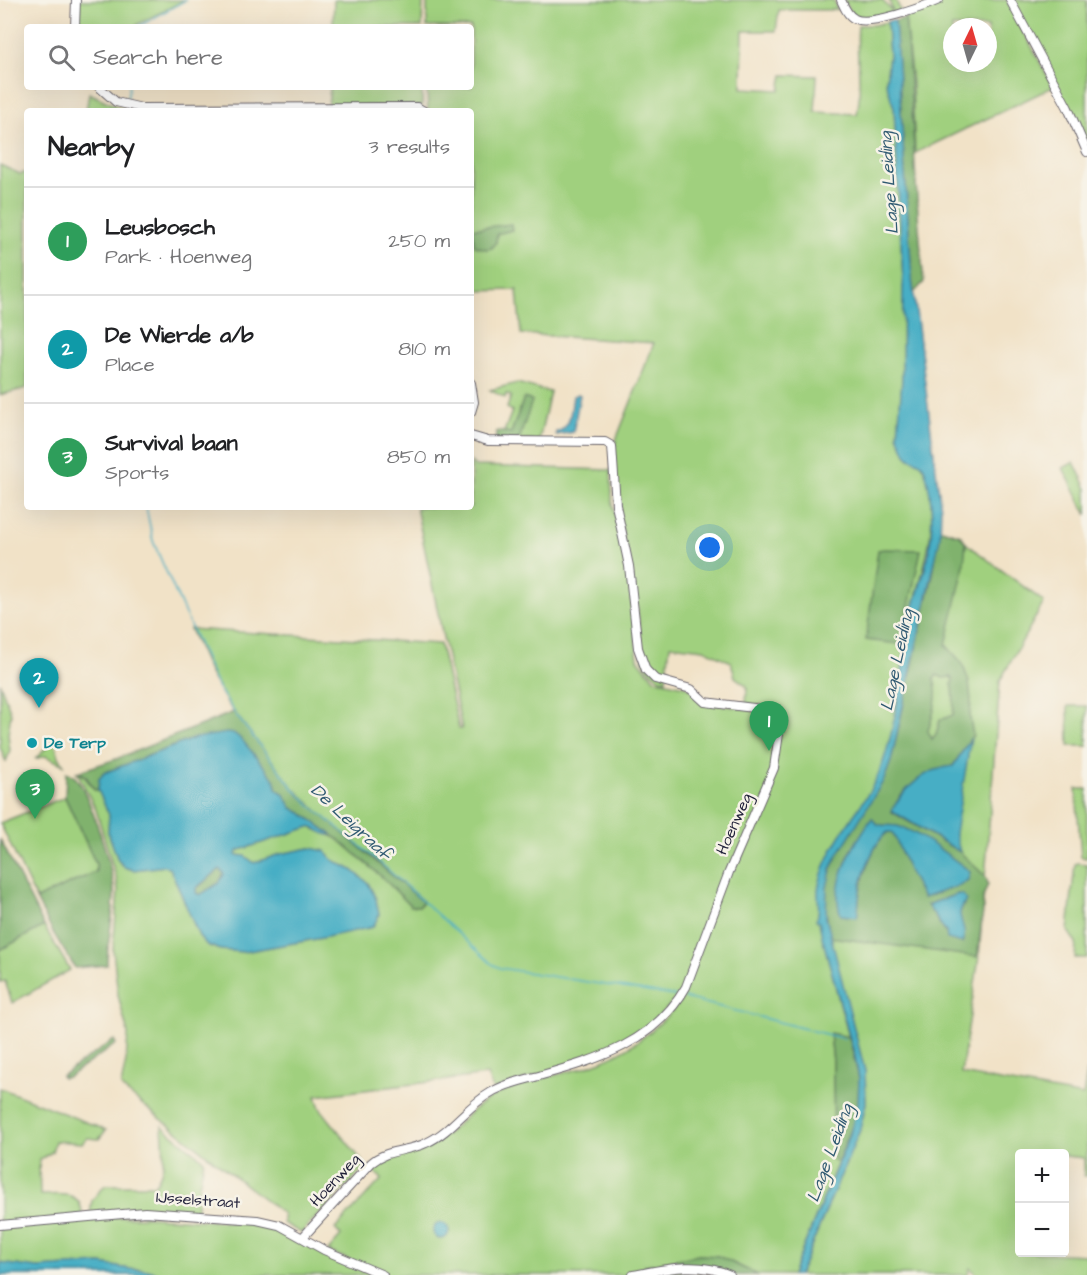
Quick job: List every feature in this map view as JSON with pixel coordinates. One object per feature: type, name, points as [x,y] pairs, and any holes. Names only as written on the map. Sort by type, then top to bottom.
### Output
[{"type":"street","points":[[75,24],[76,0]]},
{"type":"street","points":[[841,0],[851,16],[861,21],[906,12],[939,0]]},
{"type":"street","points":[[1010,0],[1068,108],[1087,152]]},
{"type":"street","points":[[102,90],[116,102],[141,108],[419,108]]},
{"type":"street","name":"Hoenweg","points":[[303,1237],[378,1157],[428,1143],[482,1098],[497,1089],[612,1053],[635,1039],[667,1013],[679,1000],[686,987],[725,882],[774,768],[781,720],[778,714],[770,710],[705,702],[691,689],[655,679],[646,670],[638,648],[628,566],[616,505],[611,444],[605,442],[488,441],[474,437]]},
{"type":"street","name":"IJsselstraat","points":[[0,1225],[145,1212],[257,1220],[279,1226],[324,1250],[383,1275]]},
{"type":"street","points":[[633,1275],[699,1266],[717,1269],[730,1275]]},
{"type":"green space","points":[[78,0],[185,0],[138,24],[79,24]]},
{"type":"green space","points":[[334,0],[423,0],[422,24],[333,24]]},
{"type":"green space","points":[[427,0],[834,0],[837,10],[779,10],[776,31],[743,31],[742,88],[780,90],[783,75],[817,76],[815,112],[857,114],[859,103],[858,25],[887,22],[889,56],[886,82],[894,108],[903,281],[902,379],[898,435],[906,454],[924,467],[932,509],[929,546],[910,622],[895,709],[903,709],[942,529],[961,535],[967,544],[1044,602],[1000,681],[979,957],[961,1074],[1083,1096],[1087,1071],[1087,1176],[1084,1176],[1084,1158],[1069,1156],[1069,1149],[1015,1149],[1015,1257],[1087,1255],[1087,1275],[978,1275],[970,1268],[968,1275],[799,1275],[860,1130],[866,1103],[865,1071],[830,937],[822,936],[849,1038],[830,1034],[833,1061],[834,1160],[838,1162],[792,1275],[758,1275],[718,1256],[699,1255],[645,1265],[647,1272],[628,1275],[385,1275],[328,1251],[341,1236],[335,1229],[382,1179],[371,1168],[377,1163],[431,1145],[484,1102],[503,1091],[588,1066],[615,1055],[651,1031],[681,1000],[676,999],[651,1024],[609,1052],[493,1090],[487,1075],[316,1096],[320,1108],[366,1166],[301,1233],[283,1223],[283,1214],[121,1086],[128,1034],[118,995],[113,950],[118,891],[96,810],[77,772],[95,790],[98,790],[109,815],[108,832],[118,860],[124,867],[133,870],[165,866],[170,868],[199,936],[207,945],[221,950],[243,952],[373,926],[379,915],[376,899],[368,883],[352,870],[333,860],[325,851],[310,848],[280,854],[254,863],[245,856],[236,855],[237,851],[309,827],[338,839],[411,906],[419,906],[423,901],[315,809],[288,782],[228,704],[209,672],[190,629],[440,644],[459,729],[462,729],[417,510],[474,510],[474,465],[611,470],[612,499],[630,589],[638,659],[654,679],[689,687],[704,703],[780,713],[781,707],[746,704],[747,686],[735,677],[731,662],[704,649],[670,645],[666,680],[649,670],[643,659],[637,605],[616,498],[614,445],[654,343],[521,334],[517,290],[474,291],[474,243],[475,246],[486,249],[492,247],[496,242],[497,233],[511,230],[511,225],[474,229],[474,108],[428,108],[427,90],[474,90],[474,24],[427,24]]},
{"type":"green space","points":[[844,0],[882,0],[893,12],[889,0],[896,0],[901,12],[870,19],[852,14]]},
{"type":"green space","points":[[941,0],[1007,0],[1053,87],[915,153],[912,84],[905,18],[912,12]]},
{"type":"green space","points":[[1012,0],[1087,0],[1087,145]]},
{"type":"green space","points":[[905,18],[924,282],[913,294],[895,21]]},
{"type":"green space","points":[[330,90],[422,90],[422,106],[328,106]]},
{"type":"green space","points":[[89,93],[123,108],[86,108]]},
{"type":"green space","points":[[0,165],[20,174],[24,173],[24,389],[0,395]]},
{"type":"green space","points":[[511,224],[512,230],[497,234],[492,248],[486,249],[475,246],[474,229]]},
{"type":"green space","points":[[517,383],[550,392],[539,441],[519,440],[524,398],[511,433],[504,432],[512,411],[507,408],[511,396],[506,394],[505,398],[490,390]]},
{"type":"green space","points":[[524,398],[532,401],[519,440],[495,440],[497,431],[511,433]]},
{"type":"green space","points":[[1074,462],[1087,489],[1087,515],[1063,468]]},
{"type":"green space","points":[[940,529],[960,535],[966,543],[963,572],[946,645],[962,663],[969,682],[973,735],[953,766],[933,771],[917,781],[901,795],[892,812],[960,852],[986,877],[988,884],[983,897],[977,957],[830,937],[827,918],[826,892],[831,869],[891,761],[933,574]],"holes":[[[937,675],[943,678],[951,677],[953,680],[953,715],[940,720],[932,739],[928,731],[935,705],[934,679]],[[872,819],[878,825],[897,826],[906,829],[967,869],[965,883],[923,898],[909,872],[894,835],[888,832],[878,843],[866,868],[859,895],[857,916],[841,915],[841,886],[844,869],[854,846]],[[958,894],[963,895],[964,904],[960,912],[962,943],[947,935],[927,905]]]},
{"type":"green space","points":[[878,550],[921,550],[899,644],[866,640]]},
{"type":"green space","points":[[0,683],[11,713],[8,734],[10,751],[6,762],[0,747]]},
{"type":"green space","points":[[1068,706],[1087,706],[1087,746],[1069,746]]},
{"type":"green space","points":[[234,712],[299,795],[423,902],[419,906],[411,906],[338,839],[292,808],[283,793],[276,789],[275,780],[266,771],[195,738],[104,773],[99,779],[98,790],[95,790],[85,775],[77,772]]},
{"type":"green space","points":[[53,736],[59,757],[64,765],[45,756],[35,759],[49,745]]},
{"type":"green space","points":[[66,772],[75,777],[87,798],[105,849],[113,881],[114,900],[107,965],[75,968],[52,931],[36,899],[96,872],[96,864],[65,797]]},
{"type":"green space","points":[[1076,789],[1087,789],[1087,858],[1081,857]]},
{"type":"green space","points":[[65,797],[96,864],[96,872],[36,899],[0,823]]},
{"type":"green space","points":[[0,839],[44,926],[0,950]]},
{"type":"green space","points":[[1075,864],[1087,864],[1087,958],[1075,958],[1076,943],[1068,931]]},
{"type":"green space","points":[[220,869],[224,873],[219,883],[200,895],[196,893],[196,889]]},
{"type":"green space","points":[[44,926],[70,970],[12,1003],[5,981],[0,982],[0,950]]},
{"type":"green space","points":[[830,1033],[849,1037],[859,1079],[856,1117],[838,1162],[834,1161],[833,1061]]},
{"type":"green space","points":[[114,1040],[116,1044],[68,1077],[61,1076]]},
{"type":"green space","points":[[0,1088],[106,1130],[99,1139],[87,1138],[82,1143],[55,1141],[52,1152],[39,1160],[40,1195],[74,1197],[81,1207],[82,1216],[0,1225]]},
{"type":"green space","points":[[162,1126],[204,1160],[197,1196],[197,1213],[90,1215],[92,1200],[105,1185],[154,1185],[163,1165]]},
{"type":"green space","points":[[112,1217],[152,1217],[245,1223],[269,1227],[375,1275],[163,1275],[148,1270],[101,1264],[38,1268],[0,1263],[0,1229]]},
{"type":"green space","points":[[699,1255],[718,1256],[758,1275],[734,1275],[724,1271],[647,1272],[645,1266]]},
{"type":"water","points":[[895,21],[912,279],[941,509],[940,538],[891,761],[884,780],[832,866],[827,887],[826,917],[865,1071],[866,1103],[860,1130],[799,1275],[792,1275],[849,1137],[858,1104],[859,1079],[855,1057],[819,922],[816,920],[819,909],[818,889],[823,870],[834,847],[882,765],[896,712],[910,622],[929,552],[932,520],[924,467],[906,454],[898,435],[902,379],[903,281],[894,108],[886,82],[889,56],[887,22]]},
{"type":"water","points":[[580,395],[573,432],[556,435],[556,432],[565,427],[571,413],[573,396]]},
{"type":"water","points":[[235,734],[275,780],[276,789],[283,793],[292,808],[332,835],[309,827],[237,851],[236,855],[245,856],[254,863],[280,854],[310,848],[325,851],[333,860],[352,870],[368,883],[376,899],[379,915],[373,927],[243,952],[221,950],[207,945],[199,936],[170,868],[165,866],[133,870],[124,867],[118,860],[108,832],[109,815],[98,790],[99,779],[104,773],[195,738]],"holes":[[[220,869],[224,874],[219,883],[200,895],[196,893],[196,888]]]},
{"type":"water","points":[[971,738],[955,833],[960,852],[892,811],[911,785],[932,771],[953,766]]},
{"type":"water","points":[[872,818],[877,824],[897,826],[933,844],[970,872],[968,880],[958,886],[923,898],[909,872],[894,835],[888,832],[878,843],[866,868],[859,895],[857,917],[841,915],[838,891],[841,877],[858,839]]},
{"type":"water","points":[[958,894],[963,895],[966,900],[960,912],[964,932],[962,943],[947,939],[946,932],[927,905]]},
{"type":"water","points":[[438,1223],[444,1223],[449,1231],[447,1237],[438,1239],[433,1234],[433,1228]]},
{"type":"water","points":[[0,1263],[38,1268],[101,1264],[148,1270],[163,1275],[0,1275]]},
{"type":"waterway","name":"De Leigraaf","points":[[143,24],[186,0]]},
{"type":"waterway","name":"De Leigraaf","points":[[127,100],[129,90]]},
{"type":"waterway","name":"De Leigraaf","points":[[147,510],[153,541],[217,686],[236,715],[294,789],[311,806],[376,859],[492,964],[500,968],[675,996]]},
{"type":"waterway","name":"De Leigraaf","points":[[685,998],[845,1039]]},
{"type":"place","name":"De Wierde a/b","points":[[39,708]]},
{"type":"place","name":"De Terp","points":[[32,743]]},
{"type":"place","name":"Leusbosch","points":[[769,751]]},
{"type":"place","name":"Survival baan","points":[[35,819]]},
{"type":"water label","name":"Lage Leiding","points":[[889,183]]},
{"type":"water label","name":"Lage Leiding","points":[[897,660]]},
{"type":"water label","name":"Lage Leiding","points":[[830,1153]]}]
